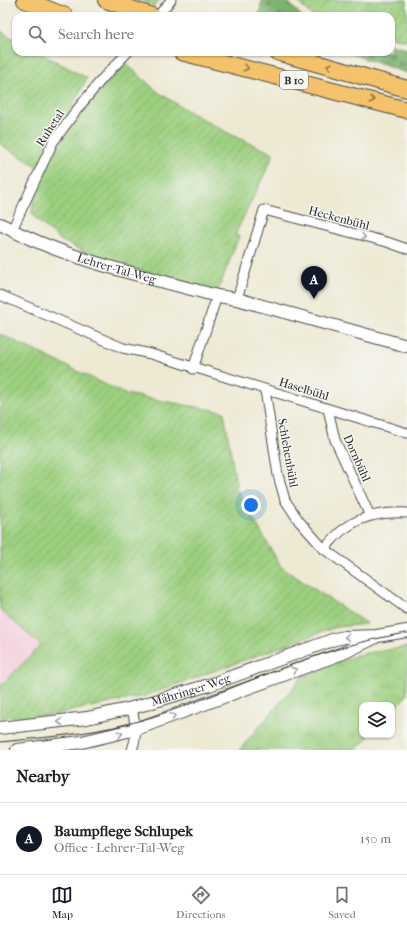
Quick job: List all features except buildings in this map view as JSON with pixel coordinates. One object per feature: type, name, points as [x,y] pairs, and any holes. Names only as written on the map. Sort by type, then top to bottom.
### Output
[{"type":"highway","points":[[25,0],[55,12]]},
{"type":"highway","points":[[106,0],[139,12]]},
{"type":"highway","name":"B 10","points":[[197,56],[407,110]]},
{"type":"highway","name":"B 10","points":[[291,56],[407,89]]},
{"type":"street","points":[[161,12],[171,0]]},
{"type":"street","name":"Ruhetal","points":[[12,230],[53,142],[102,79],[124,56]]},
{"type":"street","name":"Heckenbühl","points":[[237,299],[264,210],[387,242],[407,249]]},
{"type":"street","name":"Lehrer-Tal-Weg","points":[[0,224],[50,246],[96,263],[217,296],[237,299],[407,346]]},
{"type":"street","name":"Haselbühl","points":[[0,295],[123,348],[151,354],[407,433]]},
{"type":"street","points":[[193,368],[217,296]]},
{"type":"street","name":"Schlehenbühl","points":[[265,390],[278,475],[285,500],[299,520],[324,548],[407,608]]},
{"type":"street","name":"Dornbühl","points":[[328,409],[335,440],[370,516]]},
{"type":"street","points":[[324,548],[346,527],[370,516],[407,513]]},
{"type":"street","name":"Mähringer Weg","points":[[0,728],[81,719],[132,708],[217,683],[328,641],[345,637],[377,636],[407,631]]},
{"type":"street","name":"Mähringer Weg","points":[[17,750],[82,742],[136,729],[343,653],[377,636]]},
{"type":"street","points":[[132,708],[136,729],[132,750]]},
{"type":"shaded area","points":[[0,610],[42,645],[0,686]]},
{"type":"green space","points":[[141,0],[159,0],[154,7]]},
{"type":"green space","points":[[262,0],[286,0],[298,12],[260,12]]},
{"type":"green space","points":[[296,0],[407,0],[407,41],[395,38],[395,12],[308,12]]},
{"type":"green space","points":[[0,31],[12,38],[12,56],[46,56],[87,78],[40,168],[0,144]]},
{"type":"green space","points":[[395,46],[407,49],[407,73],[357,56],[395,56]]},
{"type":"green space","points":[[125,63],[158,92],[191,113],[232,135],[274,154],[235,235],[239,236],[217,293],[96,257],[60,240],[36,219],[32,213],[33,203],[40,179],[62,140],[81,113]]},
{"type":"green space","points":[[0,334],[125,394],[224,412],[237,490],[281,567],[367,624],[336,627],[145,696],[51,715],[0,717],[0,686],[41,645],[0,610]]},
{"type":"green space","points":[[407,647],[407,695],[395,708],[395,702],[359,702],[359,738],[367,738],[356,750],[239,750],[304,675],[360,654]]},
{"type":"tram line","points":[[0,742],[95,731],[152,717],[310,658],[374,639],[407,633]]},
{"type":"place","name":"Baumpflege Schlupek","points":[[314,299]]}]
